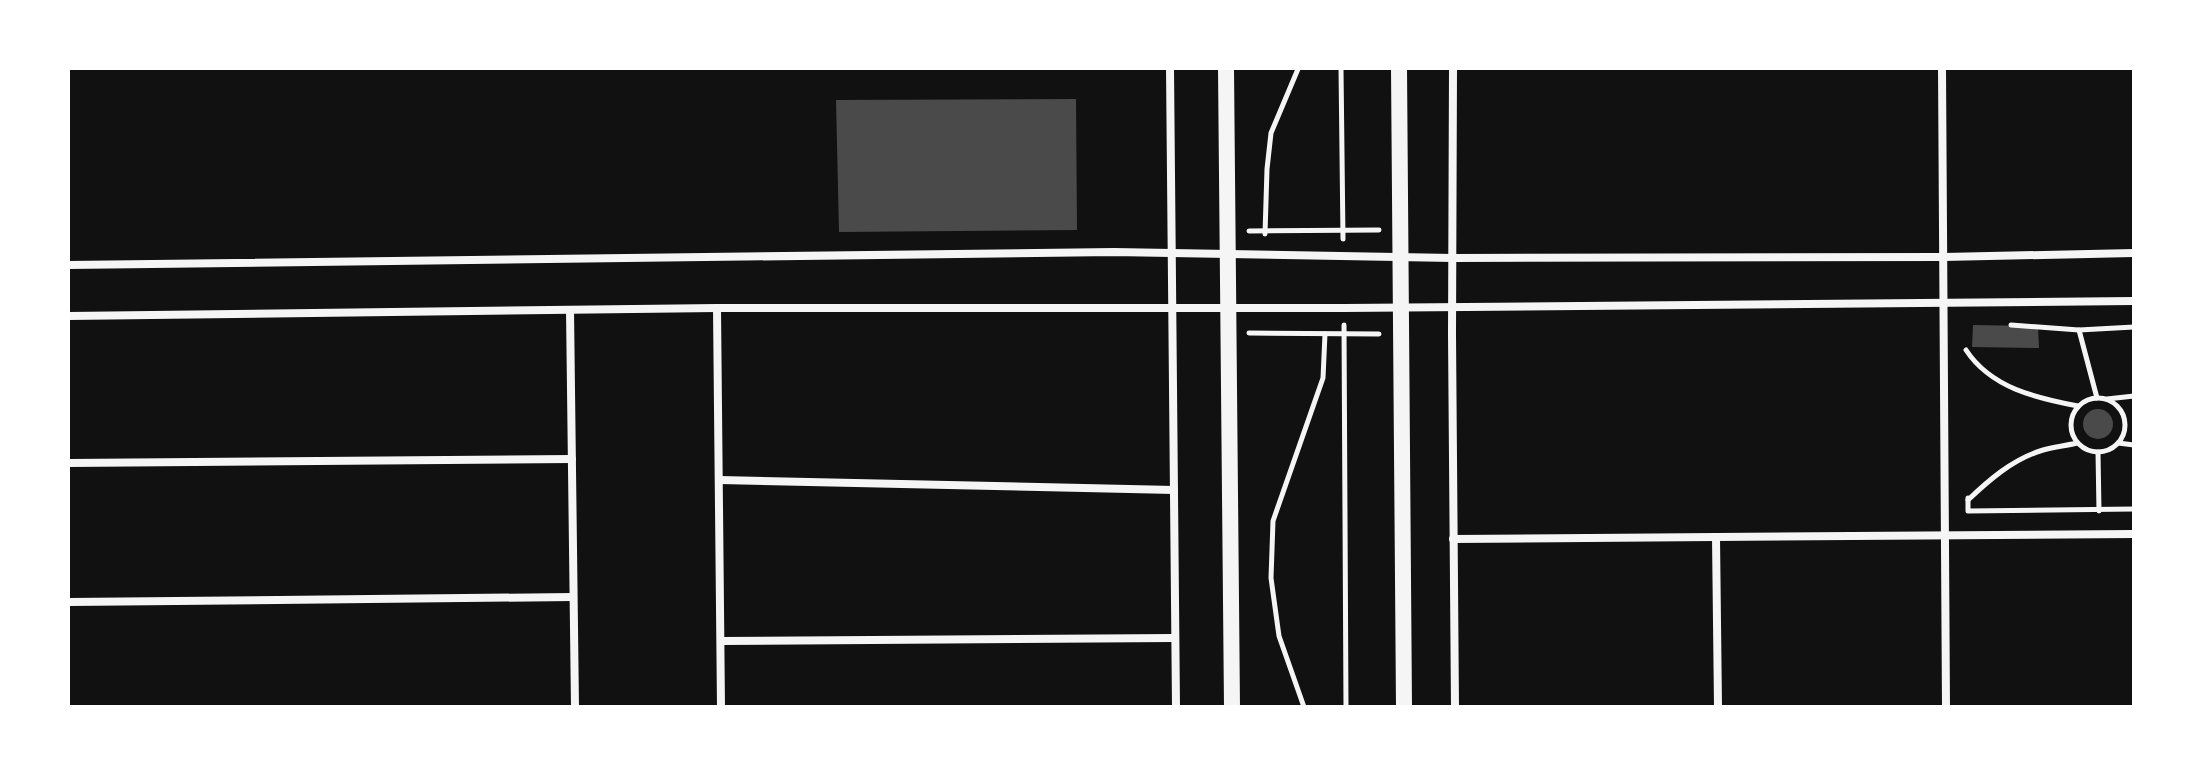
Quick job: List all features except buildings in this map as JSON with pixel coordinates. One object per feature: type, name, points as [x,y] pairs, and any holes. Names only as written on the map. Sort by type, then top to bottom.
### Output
[{"type":"main road","points":[[1226,68],[1232,707]]},
{"type":"main road","points":[[1399,68],[1404,707]]},
{"type":"street","points":[[1170,68],[1176,707]]},
{"type":"street","points":[[1453,68],[1455,707]]},
{"type":"street","points":[[1942,68],[1946,707]]},
{"type":"street","points":[[68,265],[1172,253],[1453,258],[1944,257],[2134,253]]},
{"type":"street","points":[[68,316],[717,308],[1344,308],[2134,301]]},
{"type":"street","points":[[717,308],[721,707]]},
{"type":"street","points":[[570,310],[575,707]]},
{"type":"street","points":[[68,463],[572,459]]},
{"type":"street","points":[[720,480],[1174,490]]},
{"type":"street","points":[[1453,539],[2134,534]]},
{"type":"street","points":[[1716,537],[1718,707]]},
{"type":"street","points":[[68,602],[573,597]]},
{"type":"street","points":[[721,641],[1175,638]]},
{"type":"path","points":[[1341,68],[1344,256]]},
{"type":"path","points":[[1266,254],[1267,169],[1271,133],[1298,69]]},
{"type":"path","points":[[1227,231],[1400,229]]},
{"type":"path","points":[[1266,308],[1267,333]]},
{"type":"path","points":[[1344,308],[1346,707]]},
{"type":"path","points":[[2008,325],[2079,330],[2134,327]]},
{"type":"path","points":[[2079,330],[2097,398]]},
{"type":"path","points":[[1228,332],[1400,334]]},
{"type":"path","points":[[1304,707],[1279,636],[1271,578],[1273,521],[1323,378],[1325,334]]},
{"type":"path","points":[[1966,336],[1966,365]]},
{"type":"path","points":[[1966,350],[1975,364],[1993,378],[2042,399],[2078,406]]},
{"type":"path","points":[[2106,399],[2124,418],[2125,427],[2112,449],[2098,452],[2085,449],[2073,437],[2070,419],[2078,406],[2097,398],[2134,396]]},
{"type":"path","points":[[1968,500],[2012,464],[2039,451],[2077,443]]},
{"type":"path","points":[[2118,443],[2134,445]]},
{"type":"path","points":[[2098,452],[2099,534]]},
{"type":"path","points":[[1967,485],[1968,511],[2134,509]]}]
